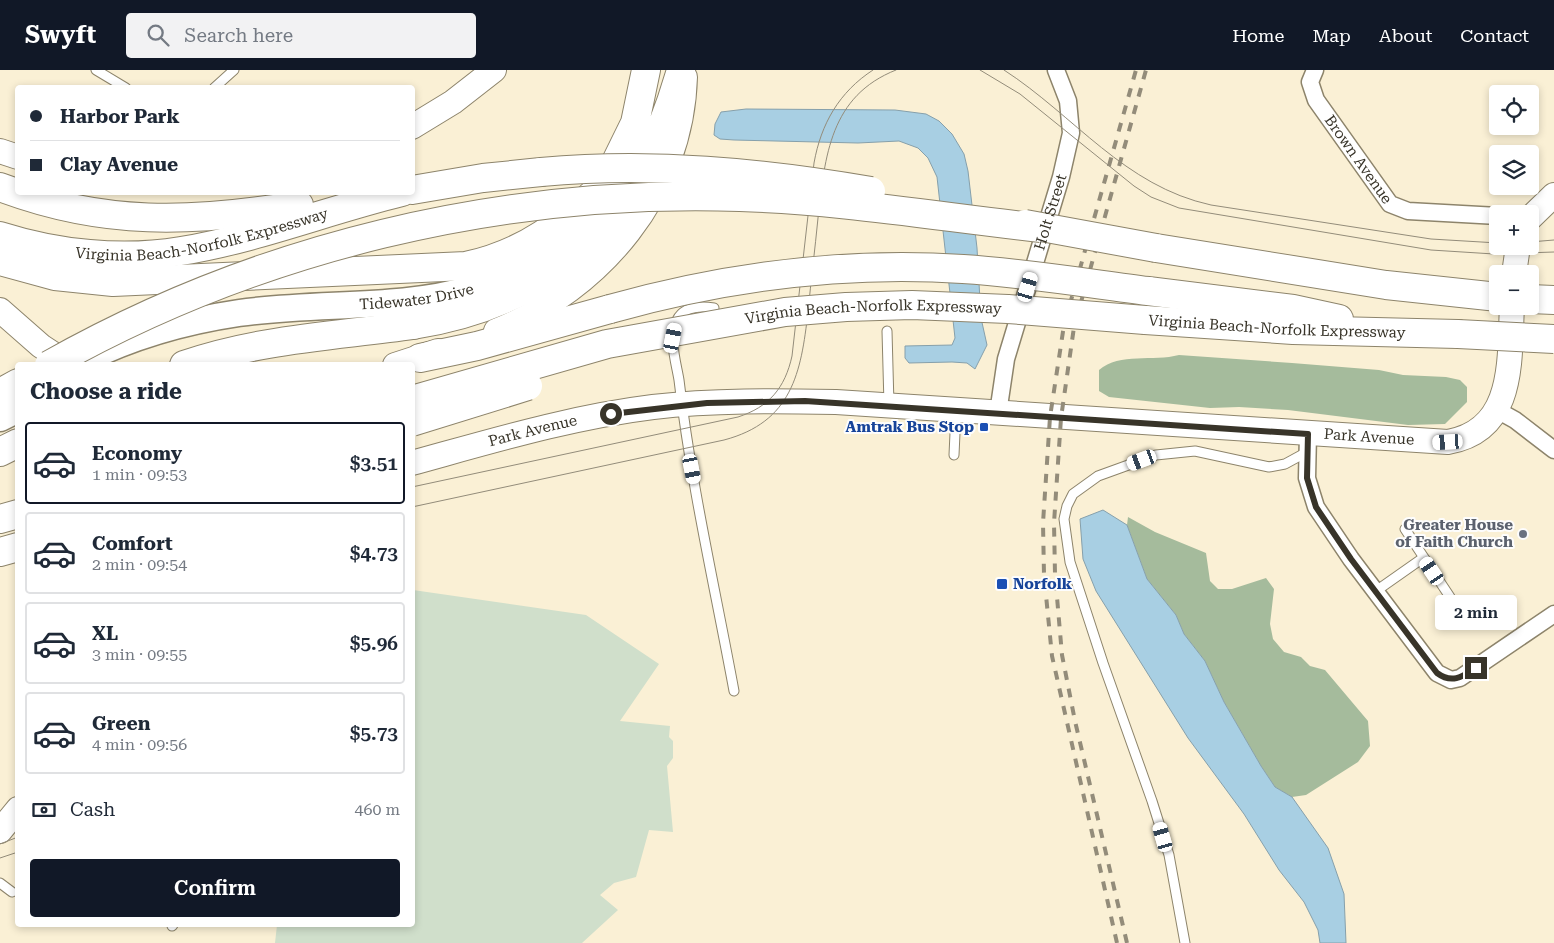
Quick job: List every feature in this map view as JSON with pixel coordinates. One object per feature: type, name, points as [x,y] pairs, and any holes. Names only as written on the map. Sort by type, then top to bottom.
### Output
[{"type":"highway","name":"Tidewater Drive","points":[[606,182],[635,123],[646,70]]},
{"type":"highway","name":"Tidewater Drive","points":[[193,362],[267,342],[314,336],[365,320],[413,325],[460,316],[506,300],[548,276],[585,248],[614,213],[650,156],[668,113],[681,70]]},
{"type":"highway","points":[[415,189],[483,178],[541,172],[651,167],[763,174],[919,199],[1041,228]]},
{"type":"highway","points":[[0,261],[55,276],[132,282],[466,266],[515,251],[549,232],[606,182]]},
{"type":"highway","points":[[0,187],[15,192]]},
{"type":"highway","points":[[26,195],[91,212],[161,219],[238,215],[315,202],[375,195]]},
{"type":"highway","name":"Virginia Beach-Norfolk Expressway","points":[[0,236],[51,249],[104,255],[170,253],[221,243],[344,206],[389,195]]},
{"type":"highway","points":[[55,362],[174,303],[282,263],[360,239],[418,226],[522,208],[633,198],[739,197],[819,202],[1041,228],[1347,280],[1489,296]]},
{"type":"highway","points":[[407,362],[477,346],[684,290],[760,276],[875,267],[991,272],[1294,309],[1404,333]]},
{"type":"highway","points":[[1539,299],[1554,300]]},
{"type":"highway","name":"Virginia Beach-Norfolk Expressway","points":[[415,399],[608,344],[723,314],[878,305],[1008,309],[1293,330],[1458,334],[1554,339]]},
{"type":"highway","points":[[415,421],[723,314]]},
{"type":"highway","points":[[0,394],[15,385]]},
{"type":"highway","points":[[0,452],[15,444]]},
{"type":"highway","points":[[0,519],[15,515]]},
{"type":"highway","points":[[0,552],[15,548]]},
{"type":"main road","points":[[415,125],[453,102],[494,70]]},
{"type":"main road","points":[[407,362],[525,318],[579,283],[615,249],[650,201],[666,169],[681,120],[686,70]]},
{"type":"main road","points":[[0,151],[15,156]]},
{"type":"main road","name":"Tidewater Drive","points":[[118,362],[155,349],[213,336],[256,329],[365,320],[419,301],[450,296],[481,287],[539,256],[563,237],[592,206],[606,182]]},
{"type":"main road","points":[[1539,210],[1554,196]]},
{"type":"main road","points":[[0,310],[26,335],[67,362]]},
{"type":"main road","name":"Tidewater Drive","points":[[79,362],[115,346],[194,321],[262,311],[365,320]]},
{"type":"main road","name":"Park Avenue","points":[[415,462],[562,423],[632,410],[681,405],[784,400],[998,413],[1308,443],[1448,442],[1476,432],[1497,410],[1506,382],[1511,315]]},
{"type":"main road","points":[[0,394],[15,390]]},
{"type":"main road","points":[[0,418],[15,410]]},
{"type":"main road","points":[[0,832],[15,812]]},
{"type":"street","name":"Holt Street","points":[[998,413],[1006,359],[1061,177],[1070,140],[1071,114],[1056,70]]},
{"type":"street","name":"Brown Avenue","points":[[1315,70],[1310,82],[1316,100],[1390,204],[1408,211],[1489,216]]},
{"type":"street","points":[[1497,410],[1514,420],[1554,450]]},
{"type":"street","points":[[1308,443],[1307,478],[1316,507],[1351,559],[1437,673],[1452,680],[1460,678],[1554,614]]},
{"type":"lane","points":[[96,70],[121,85]]},
{"type":"lane","points":[[217,85],[234,70]]},
{"type":"lane","points":[[723,314],[698,306],[682,312],[676,321],[673,338],[681,405],[734,691]]},
{"type":"lane","points":[[887,331],[889,406]]},
{"type":"lane","points":[[954,455],[956,410]]},
{"type":"lane","points":[[1185,943],[1168,855],[1158,819],[1103,664],[1070,562],[1064,519],[1067,506],[1073,494],[1098,476],[1156,455],[1195,451],[1269,467],[1286,464],[1308,443]]},
{"type":"lane","points":[[1405,529],[1450,597]]},
{"type":"lane","points":[[1376,591],[1423,558]]},
{"type":"lane","points":[[0,883],[12,892]]},
{"type":"green space","points":[[1179,355],[1379,370],[1403,375],[1446,377],[1460,380],[1467,387],[1467,402],[1445,424],[1408,425],[1288,410],[1239,407],[1210,408],[1109,397],[1099,391],[1099,370],[1107,364],[1127,359]]},
{"type":"green space","points":[[1128,517],[1155,532],[1206,553],[1210,581],[1218,589],[1232,589],[1266,578],[1274,589],[1270,624],[1273,639],[1284,652],[1301,657],[1310,666],[1325,670],[1368,721],[1370,746],[1358,762],[1306,795],[1292,797],[1275,787],[1224,702],[1205,661],[1184,634],[1176,615],[1147,579],[1127,525]]},
{"type":"green space","points":[[415,590],[586,615],[659,664],[620,721],[670,726],[669,737],[673,741],[673,758],[667,766],[673,832],[649,830],[636,877],[614,883],[600,895],[618,910],[582,943],[275,943],[277,927],[415,927]]},
{"type":"water","points":[[746,109],[895,110],[926,114],[939,121],[952,134],[964,154],[968,171],[977,248],[981,318],[987,345],[975,369],[967,363],[909,363],[905,358],[905,346],[952,345],[955,338],[937,177],[928,158],[918,148],[899,141],[858,143],[734,140],[720,139],[714,135],[715,124],[721,112]]},
{"type":"water","points":[[1103,510],[1127,525],[1147,579],[1176,615],[1184,634],[1205,661],[1224,702],[1261,766],[1275,787],[1292,797],[1328,848],[1344,894],[1346,943],[1320,943],[1318,930],[1304,902],[1279,870],[1244,814],[1188,738],[1096,591],[1083,559],[1080,519]]},
{"type":"tram line","points":[[415,486],[738,417],[759,408],[767,402],[785,378],[792,356],[814,163],[821,135],[833,110],[841,99],[850,88],[873,70]]},
{"type":"tram line","points":[[415,506],[724,440],[747,432],[765,421],[779,408],[789,392],[801,355],[808,312],[824,172],[835,130],[844,112],[857,95],[874,81],[896,70]]},
{"type":"tram line","points":[[980,70],[1020,94],[1134,186],[1151,197],[1179,208],[1431,250],[1494,254],[1554,252]]},
{"type":"tram line","points":[[1004,70],[1030,88],[1126,166],[1180,196],[1211,205],[1431,239],[1489,242]]},
{"type":"tram line","points":[[1539,241],[1554,240]]},
{"type":"tram line","points":[[0,844],[15,838]]},
{"type":"tram line","points":[[0,858],[15,853]]},
{"type":"railway","points":[[1117,943],[1052,656],[1044,575],[1043,523],[1050,417],[1064,325],[1136,70]]},
{"type":"railway","points":[[1127,943],[1075,721],[1062,655],[1055,574],[1054,523],[1061,418],[1074,327],[1146,70]]},
{"type":"place","name":"Amtrak Bus Stop","points":[[984,427]]},
{"type":"place","name":"Greater House of Faith Church","points":[[1523,534]]},
{"type":"place","name":"Norfolk","points":[[1002,584]]},
{"type":"route","points":[[611,414],[655,407],[784,400],[871,404],[1308,434],[1307,478],[1310,494],[1316,507],[1351,559],[1437,673],[1452,680],[1460,678],[1476,668]]}]
